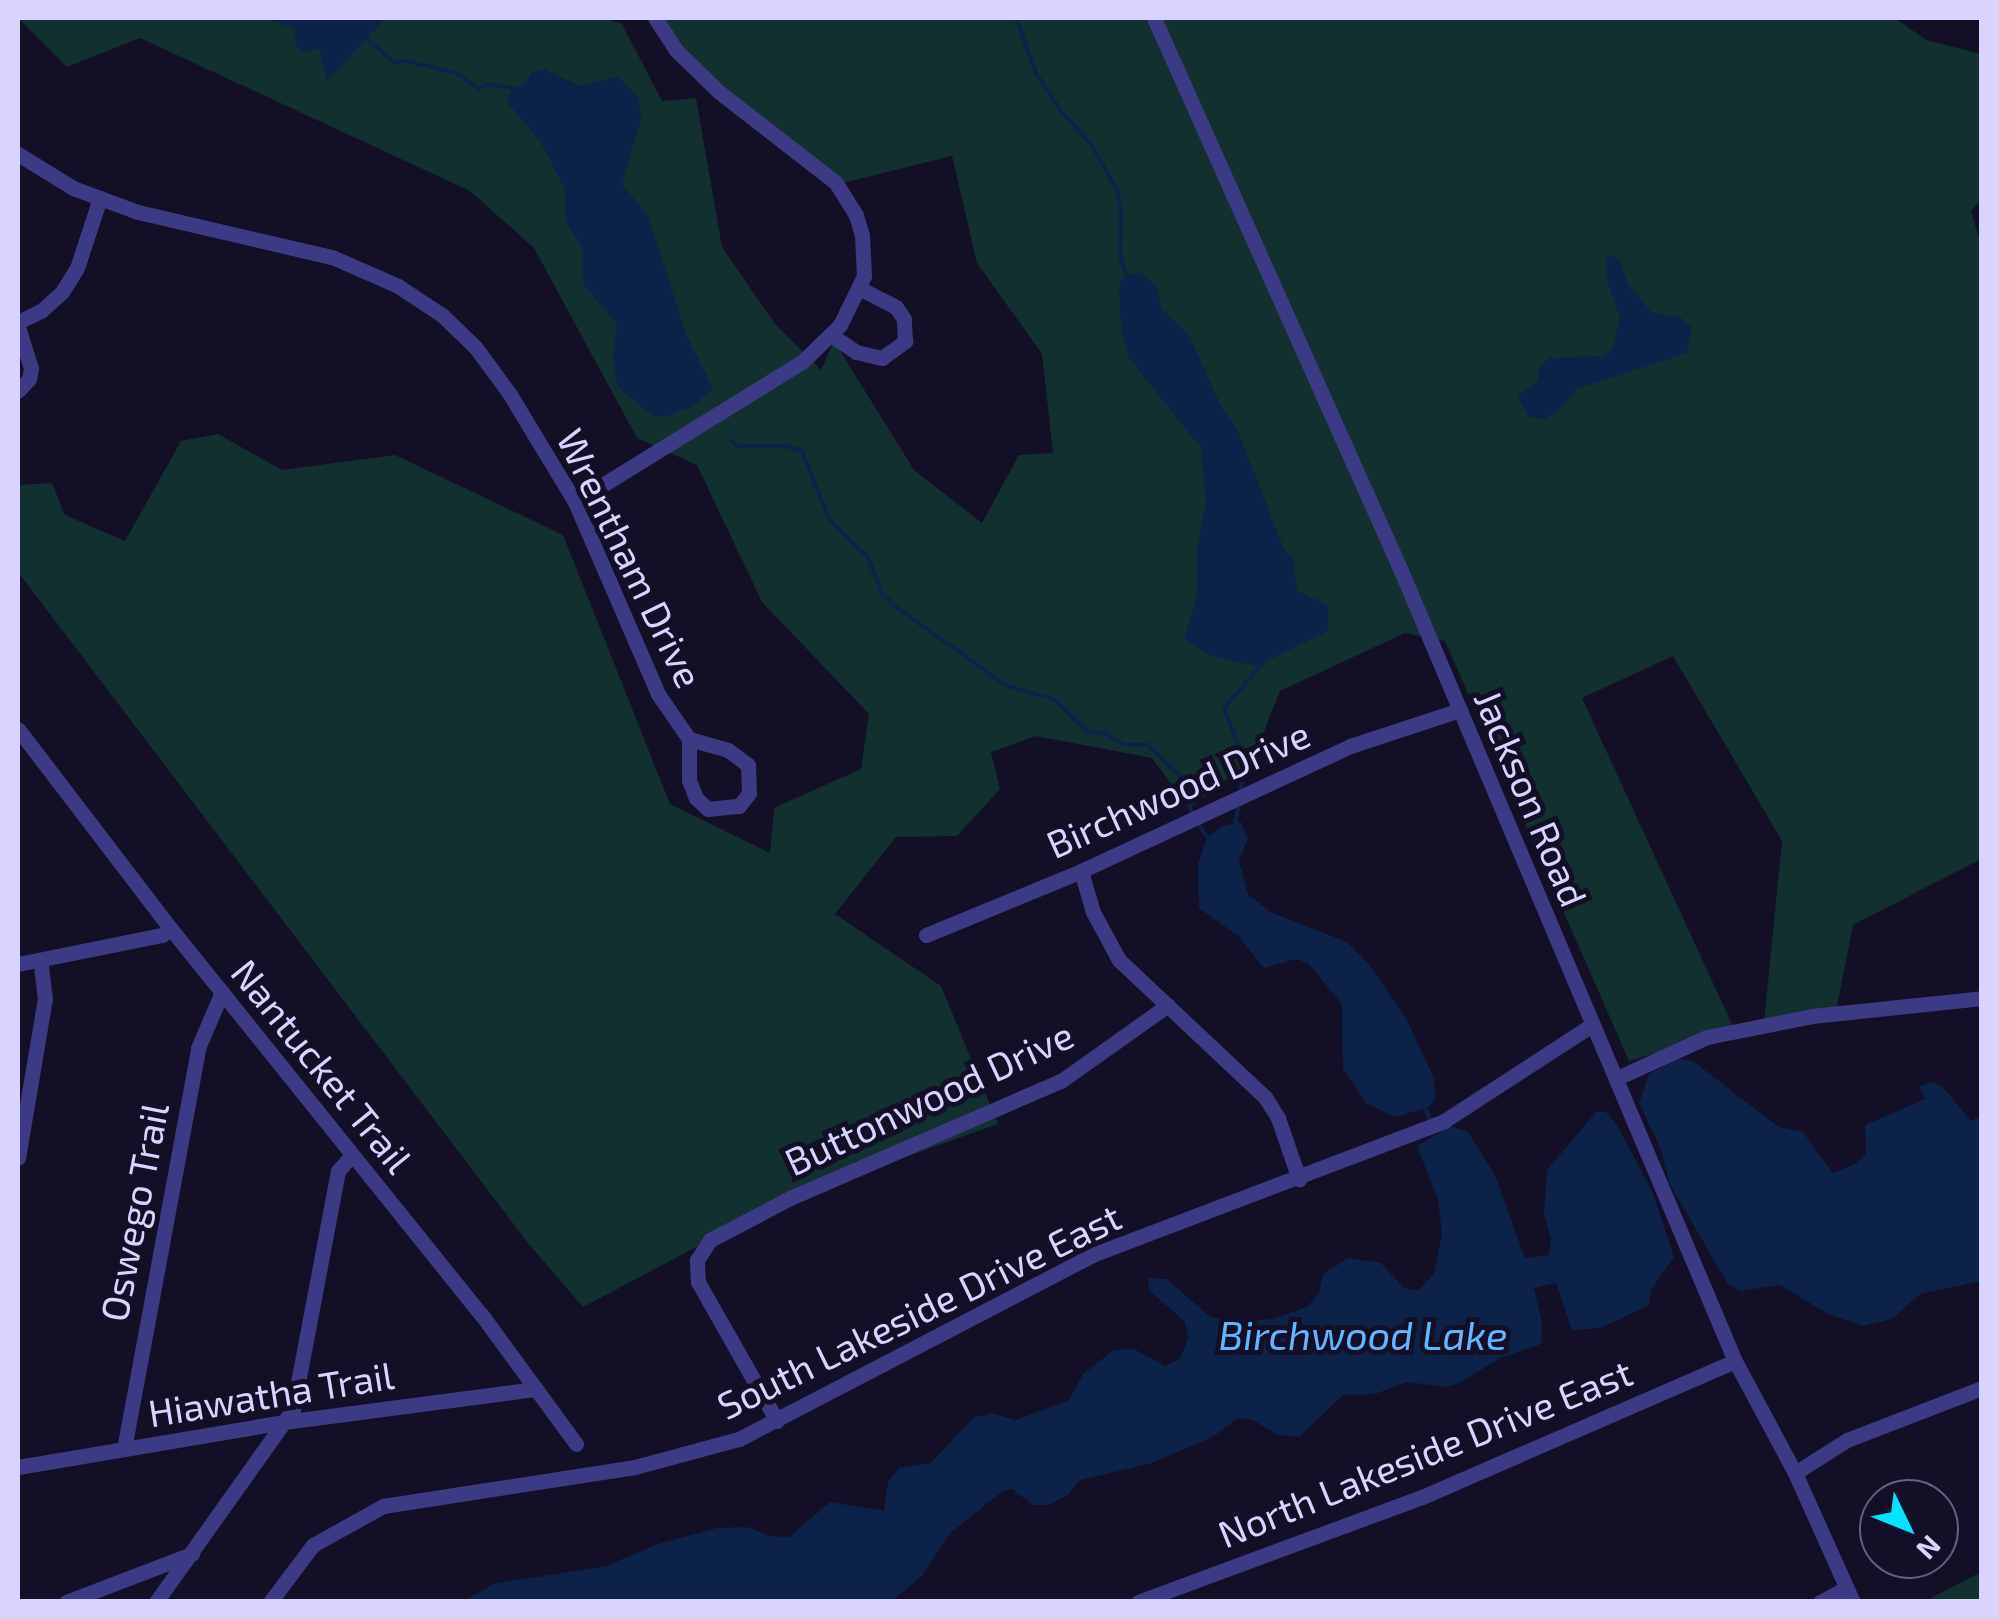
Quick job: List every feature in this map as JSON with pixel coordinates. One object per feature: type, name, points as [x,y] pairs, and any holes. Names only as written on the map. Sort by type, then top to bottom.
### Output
[{"type":"street","points":[[575,502],[802,362],[831,335],[864,276],[862,234],[856,214],[835,182],[719,92],[676,50],[655,18]]},
{"type":"street","name":"Jackson Road","points":[[1154,18],[1460,710],[1735,1362],[1794,1473],[1850,1595]]},
{"type":"street","name":"Wrentham Drive","points":[[18,154],[73,188],[138,212],[332,257],[398,286],[442,314],[476,348],[575,502],[658,694],[689,739],[689,780],[696,798],[708,809],[739,806],[749,793],[748,765],[728,750],[689,739]]},
{"type":"street","points":[[18,390],[29,378],[30,368],[18,325],[62,292],[77,268],[100,198]]},
{"type":"street","points":[[831,335],[856,352],[882,358],[905,341],[904,319],[896,306],[859,288]]},
{"type":"street","name":"Birchwood Drive","points":[[926,935],[1081,871],[1350,746],[1460,710]]},
{"type":"street","name":"Nantucket Trail","points":[[18,729],[171,930],[576,1444]]},
{"type":"street","points":[[1081,871],[1093,912],[1119,960],[1265,1097],[1278,1118],[1299,1179]]},
{"type":"street","points":[[18,964],[171,930]]},
{"type":"street","points":[[18,1158],[44,999],[40,960]]},
{"type":"street","name":"Oswego Trail","points":[[124,1449],[198,1048],[222,992]]},
{"type":"street","points":[[1617,1078],[1708,1037],[1812,1016],[1982,998]]},
{"type":"street","name":"Buttonwood Drive","points":[[777,1421],[698,1282],[697,1260],[712,1239],[790,1198],[1061,1081],[1168,1005]]},
{"type":"street","name":"South Lakeside Drive East","points":[[270,1602],[313,1544],[383,1506],[665,1461],[739,1439],[1050,1275],[1442,1122],[1592,1025]]},
{"type":"street","points":[[156,1602],[294,1409],[338,1171],[351,1156]]},
{"type":"street","name":"North Lakeside Drive East","points":[[1138,1602],[1422,1497],[1735,1362]]},
{"type":"street","points":[[1794,1473],[1847,1440],[1982,1388]]},
{"type":"street","name":"Hiawatha Trail","points":[[18,1467],[284,1422],[536,1389]]},
{"type":"street","points":[[66,1602],[192,1554]]},
{"type":"street","points":[[1820,1602],[1850,1595]]},
{"type":"green space","points":[[18,18],[602,18],[622,24],[662,101],[696,98],[722,247],[775,324],[821,370],[834,341],[914,470],[982,523],[1019,455],[1053,453],[1042,354],[977,263],[952,156],[835,185],[690,64],[660,18],[1895,18],[1926,40],[1981,54],[1981,200],[1971,211],[1982,248],[1981,859],[1853,925],[1836,1012],[1764,1022],[1782,841],[1673,656],[1582,698],[1735,1031],[1629,1061],[1445,641],[1405,633],[1280,691],[1253,759],[1189,808],[1152,758],[1036,736],[991,752],[1000,789],[957,836],[896,837],[835,914],[941,986],[998,1124],[787,1199],[583,1307],[528,1243],[18,572],[18,485],[52,483],[65,515],[125,541],[181,441],[218,434],[282,470],[395,455],[563,535],[670,804],[770,853],[774,808],[861,769],[869,714],[762,602],[697,465],[637,438],[534,248],[470,191],[140,38],[67,67]]},
{"type":"green space","points":[[1981,1572],[1981,1601],[1927,1601],[1935,1596]]},
{"type":"water","points":[[263,18],[386,18],[327,81],[319,49],[302,52],[296,47],[295,28]]},
{"type":"water","points":[[544,69],[580,86],[618,76],[638,97],[641,119],[622,184],[648,216],[686,334],[713,388],[693,406],[666,417],[653,416],[618,387],[613,359],[617,324],[583,284],[582,249],[565,219],[565,189],[540,141],[507,102],[512,87],[525,84],[533,71]]},
{"type":"water","points":[[1607,255],[1618,258],[1629,285],[1652,313],[1680,317],[1692,327],[1687,353],[1577,389],[1557,413],[1544,419],[1528,417],[1518,396],[1538,381],[1539,369],[1549,358],[1603,356],[1612,350],[1620,318],[1606,277]]},
{"type":"water","points":[[1141,272],[1156,286],[1162,309],[1189,335],[1221,406],[1237,429],[1284,549],[1293,558],[1297,591],[1328,605],[1328,631],[1257,666],[1210,656],[1184,639],[1197,596],[1197,548],[1206,503],[1201,448],[1129,358],[1121,327],[1119,285],[1122,278]]},
{"type":"water","points":[[1241,822],[1248,838],[1239,861],[1248,894],[1270,912],[1347,942],[1368,963],[1406,1018],[1433,1076],[1436,1096],[1429,1107],[1396,1117],[1367,1104],[1343,1069],[1342,1004],[1308,963],[1296,959],[1264,968],[1238,936],[1199,908],[1198,864],[1207,838],[1222,826]]},
{"type":"water","points":[[1679,1058],[1694,1062],[1779,1127],[1803,1132],[1833,1173],[1857,1163],[1866,1153],[1865,1125],[1925,1099],[1919,1086],[1934,1082],[1943,1087],[1971,1121],[1981,1117],[1981,1281],[1920,1294],[1892,1319],[1863,1326],[1828,1314],[1780,1285],[1740,1291],[1728,1284],[1670,1185],[1660,1147],[1639,1103],[1649,1074]]},
{"type":"water","name":"Birchwood Lake","points":[[1597,1111],[1606,1112],[1617,1125],[1653,1193],[1674,1257],[1651,1290],[1649,1305],[1601,1328],[1572,1330],[1556,1283],[1534,1288],[1542,1322],[1541,1344],[1500,1358],[1460,1383],[1446,1387],[1407,1382],[1375,1394],[1343,1395],[1299,1437],[1278,1435],[1253,1420],[1238,1418],[1211,1438],[1149,1464],[1080,1480],[1068,1495],[1048,1505],[1033,1505],[1012,1489],[1003,1491],[949,1534],[923,1575],[892,1601],[463,1602],[493,1584],[606,1566],[658,1544],[717,1528],[747,1527],[770,1536],[789,1537],[830,1502],[884,1511],[888,1482],[899,1468],[931,1463],[973,1418],[991,1413],[1016,1420],[1069,1400],[1083,1374],[1114,1350],[1132,1348],[1165,1366],[1180,1359],[1188,1338],[1185,1322],[1149,1290],[1148,1278],[1167,1279],[1209,1316],[1235,1322],[1272,1319],[1307,1307],[1319,1293],[1323,1274],[1348,1258],[1381,1263],[1404,1288],[1418,1291],[1434,1274],[1442,1234],[1438,1200],[1417,1146],[1451,1126],[1468,1132],[1495,1175],[1525,1258],[1549,1255],[1551,1240],[1544,1213],[1547,1170]]},
{"type":"waterway","points":[[1016,18],[1036,73],[1061,111],[1091,144],[1117,190],[1121,209],[1120,257],[1128,279]]},
{"type":"waterway","points":[[366,38],[395,62],[406,61],[459,74],[478,89],[488,84],[512,88]]},
{"type":"waterway","points":[[731,441],[739,446],[787,446],[802,451],[829,519],[868,557],[882,593],[896,607],[1007,686],[1054,699],[1087,731],[1103,733],[1125,745],[1148,745],[1185,781],[1192,813]]},
{"type":"waterway","points":[[1241,789],[1244,759],[1224,709],[1265,660]]},
{"type":"waterway","points":[[1235,824],[1239,804]]},
{"type":"waterway","points":[[1196,821],[1208,838]]},
{"type":"waterway","points":[[1423,1104],[1432,1123]]}]
